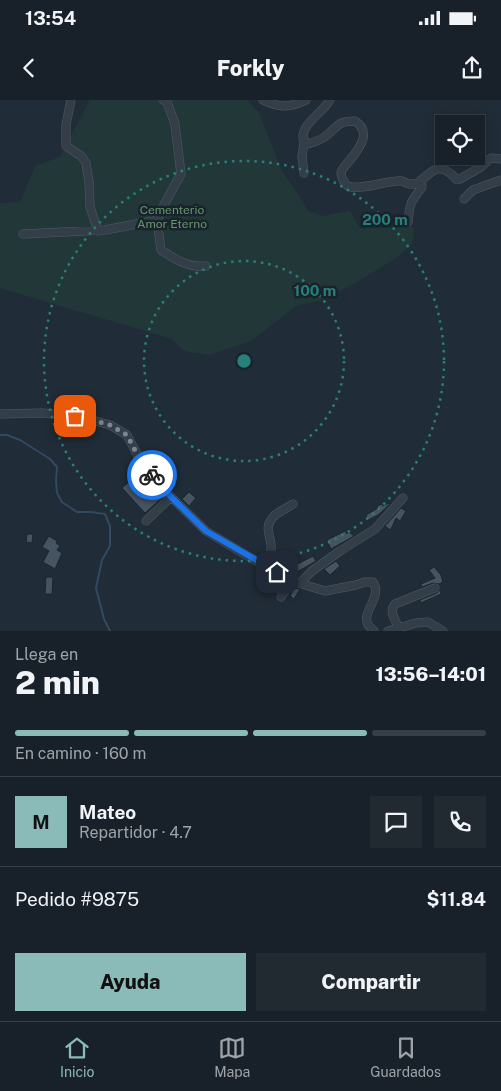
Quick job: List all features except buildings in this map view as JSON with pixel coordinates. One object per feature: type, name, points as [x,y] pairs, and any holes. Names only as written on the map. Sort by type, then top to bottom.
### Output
[{"type":"street","points":[[71,100],[66,125],[66,146],[81,156],[86,163],[90,206],[98,231]]},
{"type":"street","points":[[163,100],[167,102],[175,124],[181,174],[157,220],[161,250],[177,261],[199,267],[206,266]]},
{"type":"street","points":[[263,100],[274,105],[286,106],[306,100]]},
{"type":"street","points":[[304,173],[302,157],[304,143],[302,135],[330,100]]},
{"type":"street","points":[[304,143],[307,144],[323,138],[334,127],[343,122],[355,121],[360,124],[364,140],[341,172],[341,176],[348,186],[353,188],[401,180],[409,184],[417,184],[432,170],[440,168],[451,173],[456,179],[460,179],[491,158],[501,160]]},
{"type":"street","points":[[408,222],[409,206],[422,187],[421,180]]},
{"type":"street","points":[[464,199],[473,190],[501,180]]},
{"type":"street","points":[[23,234],[98,231],[157,220]]},
{"type":"street","points":[[0,414],[50,414],[85,418],[110,425],[127,435],[138,456],[171,497],[206,531],[261,564],[296,582],[324,591],[373,582],[376,587],[376,593],[367,618],[368,625],[374,631]]},
{"type":"street","points":[[146,521],[171,497]]},
{"type":"street","points":[[281,597],[296,582],[340,551],[375,530],[403,498]]},
{"type":"street","points":[[261,564],[271,551],[268,528],[271,520],[293,504]]},
{"type":"street","points":[[399,629],[391,612],[395,604],[435,588]]},
{"type":"street","points":[[388,631],[416,623],[428,622],[443,631]]},
{"type":"green space","name":"Cementerio Amor Eterno","points":[[90,100],[247,100],[259,113],[282,171],[308,211],[322,216],[350,211],[360,228],[394,228],[404,224],[414,228],[412,244],[395,259],[357,282],[321,300],[296,306],[251,341],[209,355],[184,351],[172,339],[0,288],[0,203],[20,202],[35,166],[60,157]]},
{"type":"waterway","points":[[0,435],[7,435],[20,440],[50,459],[57,467],[57,493],[62,502],[77,512],[105,514],[110,526],[110,546],[102,560],[96,588],[104,619],[110,631]]},
{"type":"way so far","points":[[75,416],[110,425],[127,435],[138,456],[152,475]]},
{"type":"route","points":[[152,475],[171,497],[206,531],[277,572]]}]
